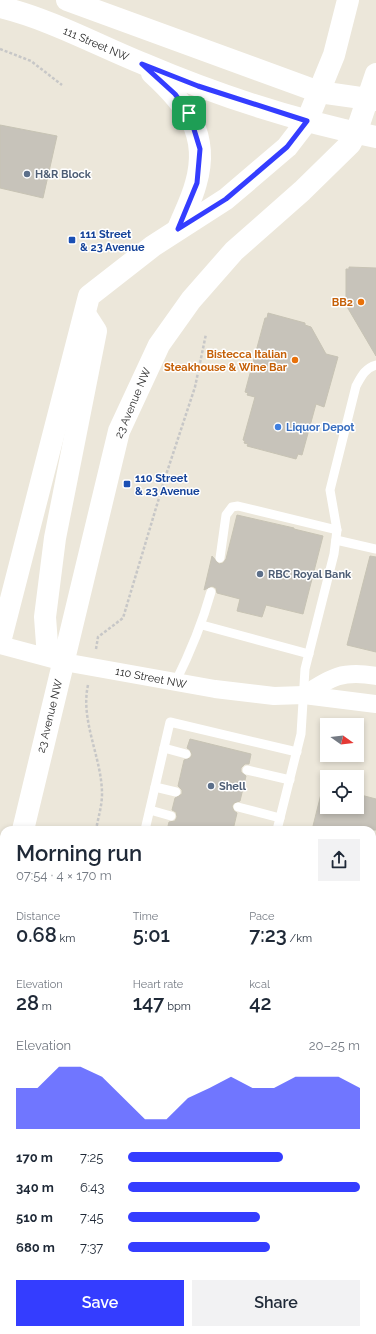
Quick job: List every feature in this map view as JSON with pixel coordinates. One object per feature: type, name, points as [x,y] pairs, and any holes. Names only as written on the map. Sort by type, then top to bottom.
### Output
[{"type":"main road","points":[[66,0],[319,92],[371,100]]},
{"type":"main road","points":[[0,644],[90,296],[153,246],[226,199],[287,147],[307,121],[334,55],[348,0]]},
{"type":"main road","name":"111 Street NW","points":[[0,7],[98,43],[142,64],[198,86],[307,121],[366,135]]},
{"type":"main road","points":[[142,64],[175,94],[189,113],[200,149],[197,183],[178,229]]},
{"type":"main road","name":"23 Avenue NW","points":[[23,826],[119,431],[159,345],[191,300],[234,251],[302,191],[350,144],[366,135],[376,74]]},
{"type":"main road","points":[[64,662],[47,644],[44,625],[55,538],[96,331],[85,314]]},
{"type":"street","name":"110 Street NW","points":[[0,644],[64,662],[175,683],[266,695],[304,696],[376,704]]},
{"type":"street","points":[[304,696],[327,680],[337,676],[363,674],[376,676]]},
{"type":"lane","points":[[278,826],[301,734],[304,674],[336,540],[337,530],[330,490],[356,386],[368,368],[376,365]]},
{"type":"lane","points":[[220,558],[226,515],[232,507],[238,506],[337,530]]},
{"type":"lane","points":[[336,540],[376,549]]},
{"type":"lane","points":[[175,683],[191,651],[202,624],[211,592]]},
{"type":"lane","points":[[202,624],[309,654]]},
{"type":"lane","points":[[146,826],[170,722],[297,752]]},
{"type":"lane","points":[[164,748],[186,754]]},
{"type":"lane","points":[[247,770],[290,780]]},
{"type":"lane","points":[[155,787],[176,792]]},
{"type":"lane","points":[[238,807],[280,818]]},
{"type":"lane","points":[[150,810],[171,816]]},
{"type":"path","points":[[0,49],[31,61],[62,85]]},
{"type":"path","points":[[98,637],[123,618],[165,478],[195,387],[206,334]]},
{"type":"path","points":[[85,700],[101,781],[102,795],[97,826]]},
{"type":"building","points":[[0,125],[57,136],[43,198],[0,188]]},
{"type":"building","name":"BB2","points":[[349,267],[376,268],[376,356],[346,305],[346,269],[349,269]]},
{"type":"building","name":"Bistecca Italian Steakhouse & Wine Bar","points":[[268,313],[305,323],[305,325],[311,327],[326,354],[338,357],[324,407],[316,404],[302,455],[298,454],[296,459],[247,446],[248,444],[244,443],[245,441],[243,440],[255,397],[247,395],[248,393],[245,392],[265,318],[267,318]]},
{"type":"building","name":"RBC Royal Bank","points":[[237,515],[323,536],[303,614],[266,605],[262,617],[237,611],[240,599],[217,593],[216,588],[212,586],[204,590],[212,556],[219,564],[223,563],[226,559]]},
{"type":"building","points":[[370,556],[376,557],[376,652],[347,645]]},
{"type":"building","name":"Shell","points":[[190,739],[251,754],[249,764],[245,764],[241,768],[241,772],[246,776],[240,801],[234,803],[232,806],[234,811],[237,813],[234,826],[168,826],[169,822],[175,821],[177,817],[176,812],[172,810],[175,798],[182,794],[182,790],[178,786],[184,760],[190,758],[192,755],[190,750],[187,748]]},
{"type":"building","points":[[364,796],[376,799],[376,826],[313,826],[320,798],[320,814],[364,814]]},
{"type":"place","name":"H&R Block","points":[[27,174]]},
{"type":"place","name":"111 Street & 23 Avenue","points":[[72,240]]},
{"type":"place","name":"BB2","points":[[361,302]]},
{"type":"place","name":"Bistecca Italian Steakhouse & Wine Bar","points":[[295,360]]},
{"type":"place","name":"Liquor Depot","points":[[278,427]]},
{"type":"place","name":"110 Street & 23 Avenue","points":[[127,484]]},
{"type":"place","name":"RBC Royal Bank","points":[[260,574]]},
{"type":"place","name":"Shell","points":[[211,786]]},
{"type":"route","points":[[142,64],[198,86],[307,121],[287,147],[226,199],[178,229],[197,183],[200,149],[189,113],[175,94],[142,64]]}]
